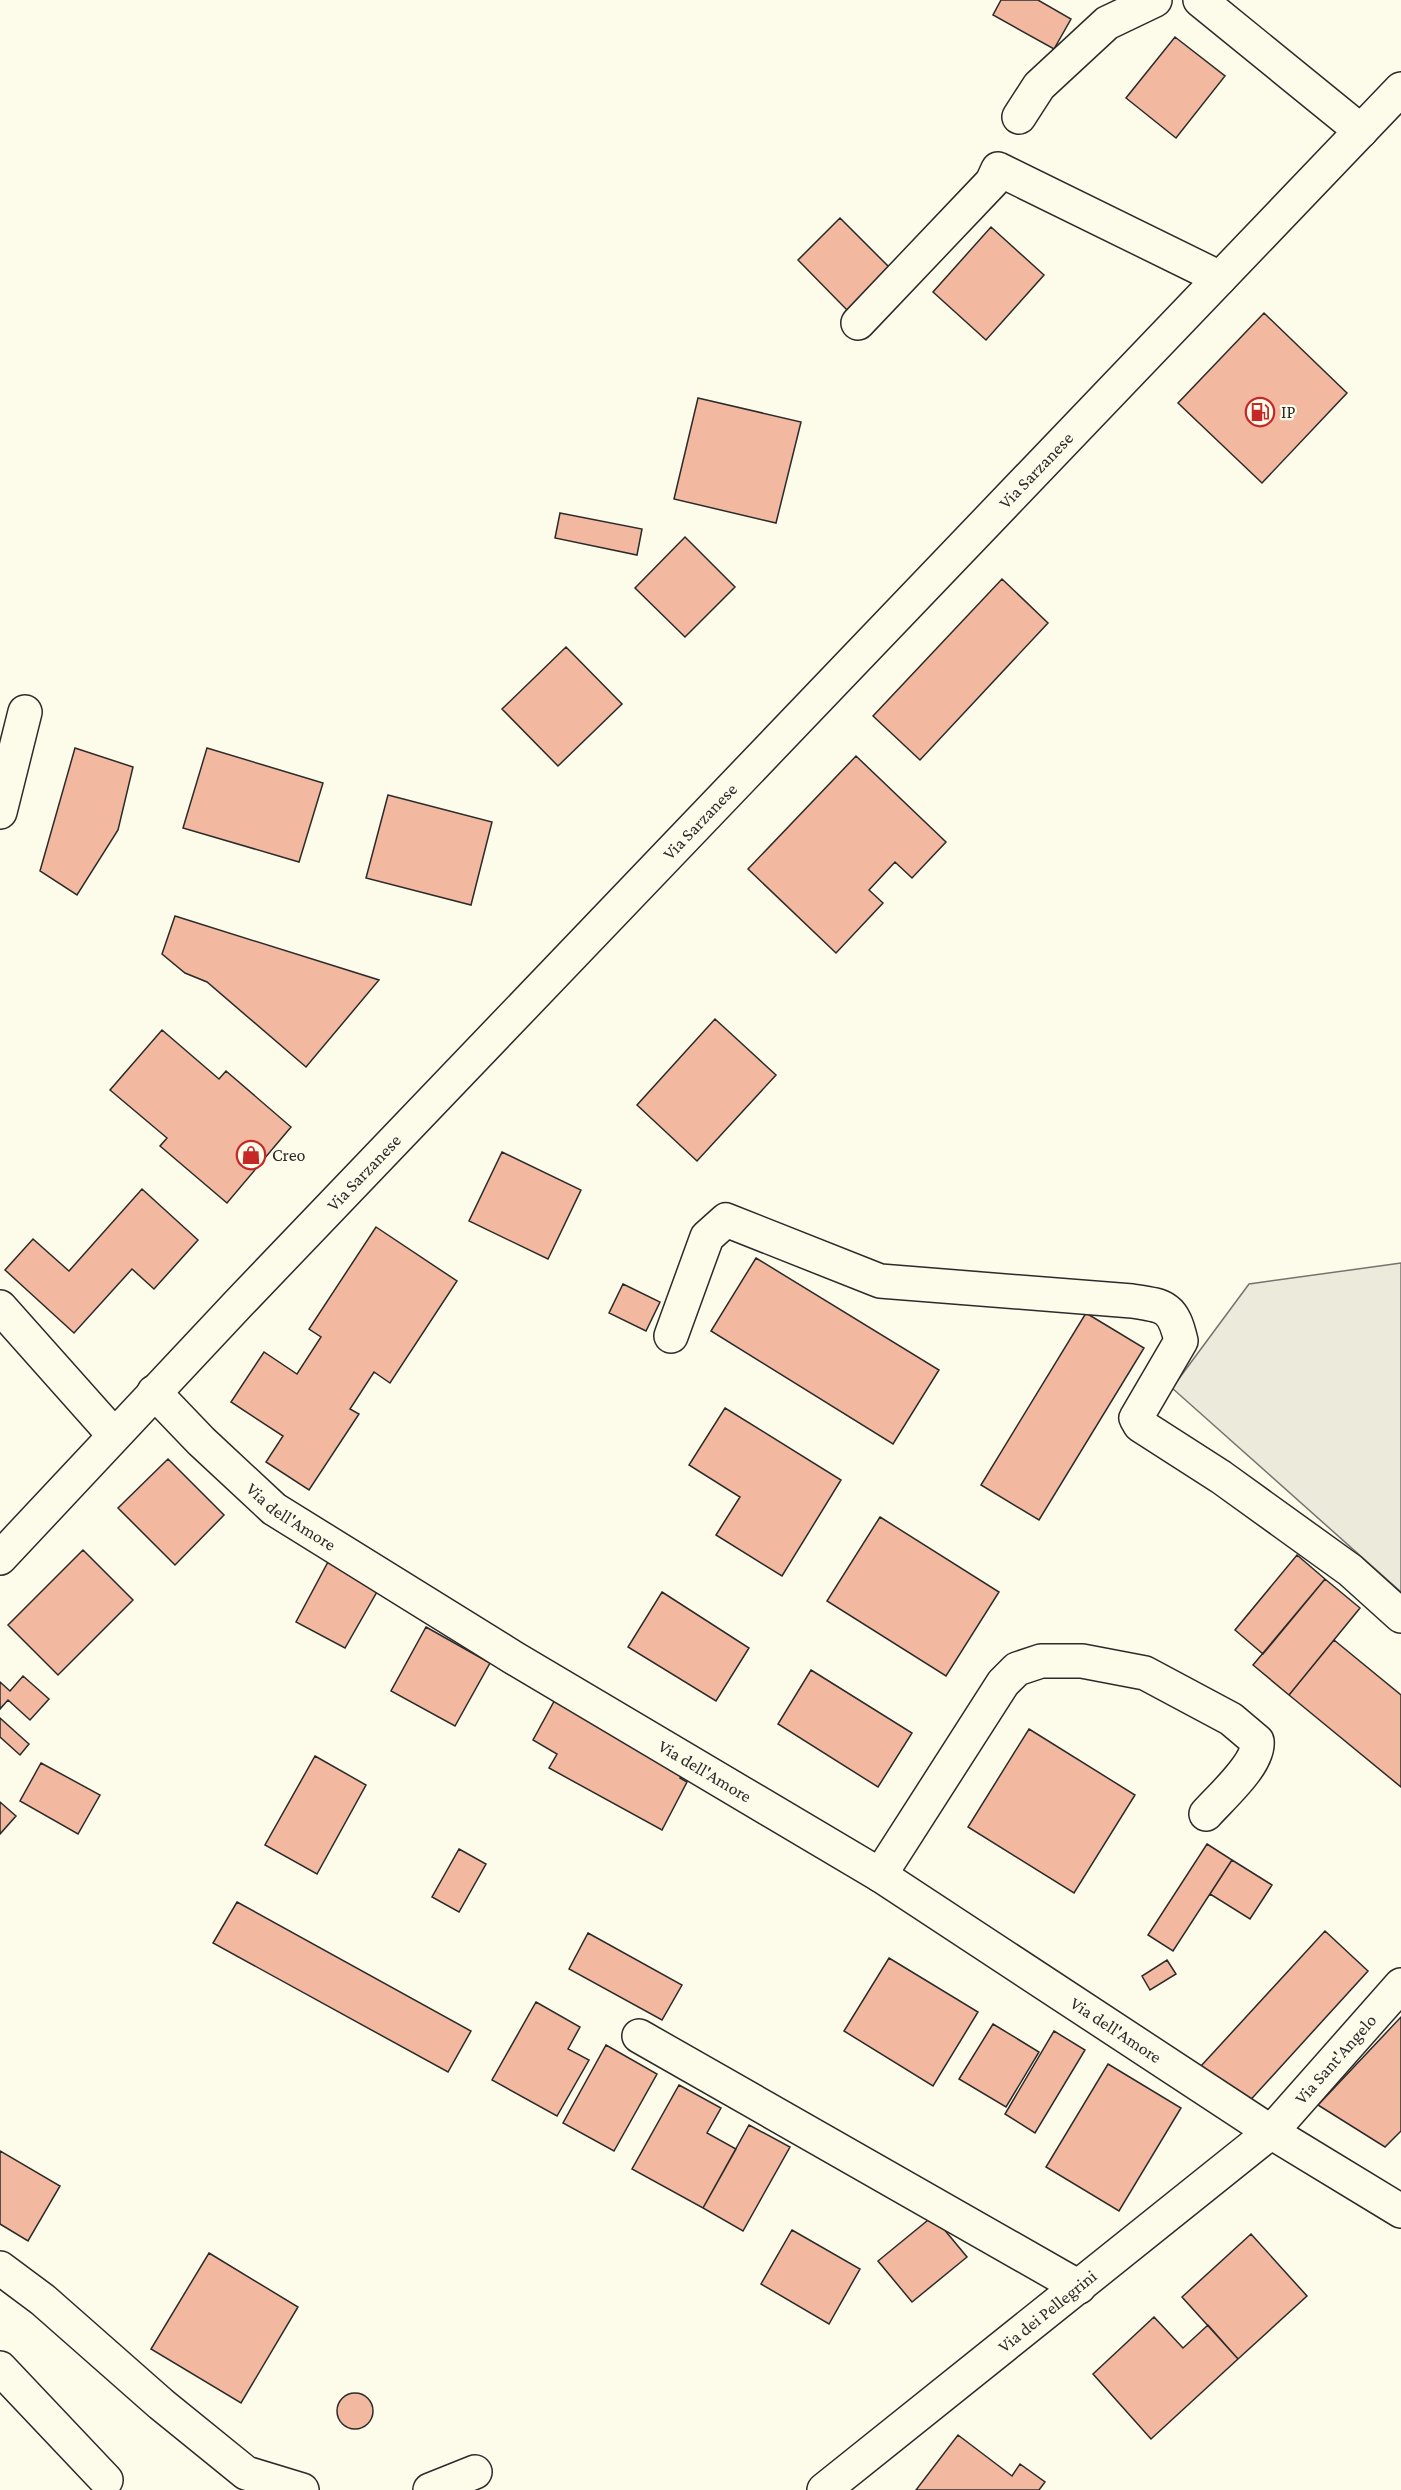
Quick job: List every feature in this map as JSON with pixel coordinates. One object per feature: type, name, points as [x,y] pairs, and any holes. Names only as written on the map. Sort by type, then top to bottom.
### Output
[{"type":"street","points":[[1019,117],[1039,86],[1107,23],[1155,0]]},
{"type":"street","points":[[1200,0],[1361,131]]},
{"type":"street","name":"Via Sarzanese","points":[[0,1558],[154,1392],[1401,89]]},
{"type":"street","points":[[858,323],[992,182],[998,169],[1220,278]]},
{"type":"street","points":[[0,812],[25,712]]},
{"type":"street","points":[[671,1336],[707,1237],[726,1220],[880,1281],[1132,1300],[1161,1306],[1176,1321],[1181,1341],[1136,1418],[1140,1425],[1221,1477],[1350,1570],[1401,1616]]},
{"type":"street","points":[[0,1307],[114,1436]]},
{"type":"street","name":"Via dell'Amore","points":[[154,1392],[201,1441],[274,1509],[514,1658],[880,1875],[1270,2132],[1401,2211]]},
{"type":"street","points":[[880,1875],[1004,1683],[1017,1669],[1041,1661],[1082,1661],[1144,1673],[1231,1719],[1257,1741],[1258,1748],[1250,1765],[1206,1814]]},
{"type":"street","name":"Via Sant'Angelo","points":[[1270,2132],[1401,1985]]},
{"type":"street","points":[[639,2036],[1080,2287]]},
{"type":"street","name":"Via dei Pellegrini","points":[[824,2490],[1080,2287],[1270,2132]]},
{"type":"street","points":[[0,2268],[42,2300],[161,2404],[246,2473],[302,2490]]},
{"type":"street","points":[[0,2368],[106,2480]]},
{"type":"street","points":[[430,2490],[475,2472]]},
{"type":"shaded area","points":[[1401,1263],[1401,1592],[1172,1388],[1249,1284]]},
{"type":"building","points":[[1001,0],[1038,0],[1071,19],[1054,49],[993,15]]},
{"type":"building","points":[[1175,37],[1225,76],[1176,138],[1126,98]]},
{"type":"building","points":[[840,218],[890,268],[847,310],[798,260]]},
{"type":"building","points":[[991,227],[1044,275],[986,340],[933,292]]},
{"type":"building","points":[[1264,313],[1347,393],[1262,483],[1178,403]]},
{"type":"building","points":[[698,398],[801,422],[776,523],[674,499]]},
{"type":"building","points":[[560,513],[642,529],[637,555],[555,538]]},
{"type":"building","points":[[685,537],[735,587],[685,637],[635,588]]},
{"type":"building","points":[[1002,579],[1048,623],[920,760],[873,716]]},
{"type":"building","points":[[566,647],[622,704],[558,766],[502,709]]},
{"type":"building","points":[[75,748],[133,767],[118,830],[77,895],[40,871]]},
{"type":"building","points":[[207,748],[323,783],[299,862],[183,828]]},
{"type":"building","points":[[856,756],[946,842],[912,878],[895,862],[869,890],[883,903],[836,953],[748,869]]},
{"type":"building","points":[[388,795],[492,822],[471,905],[366,878]]},
{"type":"building","points":[[175,916],[379,980],[306,1067],[207,982],[185,973],[162,954]]},
{"type":"building","points":[[715,1019],[776,1075],[697,1161],[637,1105]]},
{"type":"building","points":[[162,1030],[219,1079],[226,1071],[291,1127],[227,1203],[160,1146],[167,1138],[110,1090]]},
{"type":"building","points":[[502,1152],[581,1190],[548,1259],[469,1221]]},
{"type":"building","points":[[142,1189],[198,1240],[154,1289],[132,1269],[74,1333],[5,1270],[33,1239],[69,1271]]},
{"type":"building","points":[[376,1227],[457,1281],[390,1383],[374,1372],[350,1409],[359,1414],[309,1490],[266,1462],[283,1436],[231,1402],[264,1352],[297,1374],[321,1337],[309,1329]]},
{"type":"building","points":[[756,1258],[939,1370],[893,1444],[711,1331]]},
{"type":"building","points":[[623,1284],[660,1302],[646,1331],[609,1313]]},
{"type":"building","points":[[1086,1313],[1144,1348],[1039,1520],[981,1485]]},
{"type":"building","points":[[725,1408],[841,1480],[782,1576],[716,1535],[740,1497],[689,1465]]},
{"type":"building","points":[[168,1459],[224,1515],[175,1565],[118,1508]]},
{"type":"building","points":[[880,1517],[999,1592],[946,1676],[827,1601]]},
{"type":"building","points":[[83,1550],[133,1600],[58,1675],[8,1625]]},
{"type":"building","points":[[1297,1555],[1325,1579],[1263,1654],[1235,1630]]},
{"type":"building","points":[[328,1562],[378,1590],[345,1648],[296,1622]]},
{"type":"building","points":[[1325,1579],[1360,1608],[1289,1695],[1253,1665]]},
{"type":"building","points":[[662,1592],[749,1648],[716,1701],[628,1647]]},
{"type":"building","points":[[426,1627],[490,1663],[455,1726],[391,1691]]},
{"type":"building","points":[[1334,1640],[1401,1695],[1401,1787],[1289,1695]]},
{"type":"building","points":[[811,1670],[912,1733],[878,1787],[778,1724]]},
{"type":"building","points":[[23,1676],[49,1699],[30,1720],[8,1700],[0,1709],[0,1682],[10,1691]]},
{"type":"building","points":[[557,1696],[683,1774],[680,1778],[687,1782],[662,1830],[549,1768],[557,1754],[533,1740]]},
{"type":"building","points":[[0,1718],[29,1744],[20,1755],[0,1737]]},
{"type":"building","points":[[1029,1729],[1135,1795],[1074,1893],[968,1827]]},
{"type":"building","points":[[315,1756],[366,1785],[317,1874],[265,1845]]},
{"type":"building","points":[[41,1763],[100,1795],[78,1834],[20,1801]]},
{"type":"building","points":[[0,1802],[16,1816],[0,1834]]},
{"type":"building","points":[[1207,1844],[1232,1860],[1173,1951],[1148,1935]]},
{"type":"building","points":[[459,1849],[486,1864],[459,1912],[432,1897]]},
{"type":"building","points":[[1232,1860],[1272,1885],[1250,1919],[1210,1894]]},
{"type":"building","points":[[237,1902],[471,2031],[448,2072],[213,1943]]},
{"type":"building","points":[[1325,1931],[1368,1971],[1245,2106],[1201,2066]]},
{"type":"building","points":[[588,1933],[682,1985],[662,2020],[569,1969]]},
{"type":"building","points":[[889,1958],[978,2012],[933,2086],[844,2031]]},
{"type":"building","points":[[1167,1960],[1176,1974],[1150,1990],[1142,1976]]},
{"type":"building","points":[[536,2002],[580,2027],[568,2049],[589,2060],[557,2116],[492,2080]]},
{"type":"building","points":[[1401,2017],[1401,2131],[1385,2147],[1318,2105]]},
{"type":"building","points":[[993,2024],[1039,2052],[1006,2107],[959,2079]]},
{"type":"building","points":[[1054,2031],[1085,2050],[1035,2133],[1005,2114]]},
{"type":"building","points":[[606,2045],[657,2074],[614,2151],[563,2123]]},
{"type":"building","points":[[1108,2064],[1181,2108],[1119,2211],[1046,2167]]},
{"type":"building","points":[[679,2085],[721,2108],[707,2133],[736,2149],[703,2208],[632,2169]]},
{"type":"building","points":[[749,2125],[790,2147],[743,2231],[703,2208]]},
{"type":"building","points":[[0,2151],[60,2186],[28,2241],[0,2224]]},
{"type":"building","points":[[933,2216],[967,2257],[912,2302],[878,2261]]},
{"type":"building","points":[[792,2230],[860,2269],[829,2324],[761,2284]]},
{"type":"building","points":[[1251,2234],[1307,2296],[1238,2359],[1182,2297]]},
{"type":"building","points":[[209,2253],[298,2307],[241,2403],[151,2349]]},
{"type":"building","points":[[1154,2317],[1183,2348],[1208,2325],[1238,2359],[1151,2439],[1093,2374]]},
{"type":"building","points":[[355,2393],[368,2398],[373,2411],[368,2424],[355,2429],[342,2424],[337,2411],[342,2398]]},
{"type":"building","points":[[958,2435],[1012,2476],[1020,2464],[1045,2482],[1039,2490],[916,2490]]},
{"type":"place","name":"IP","points":[[1260,412]]},
{"type":"place","name":"Creo","points":[[251,1155]]}]
